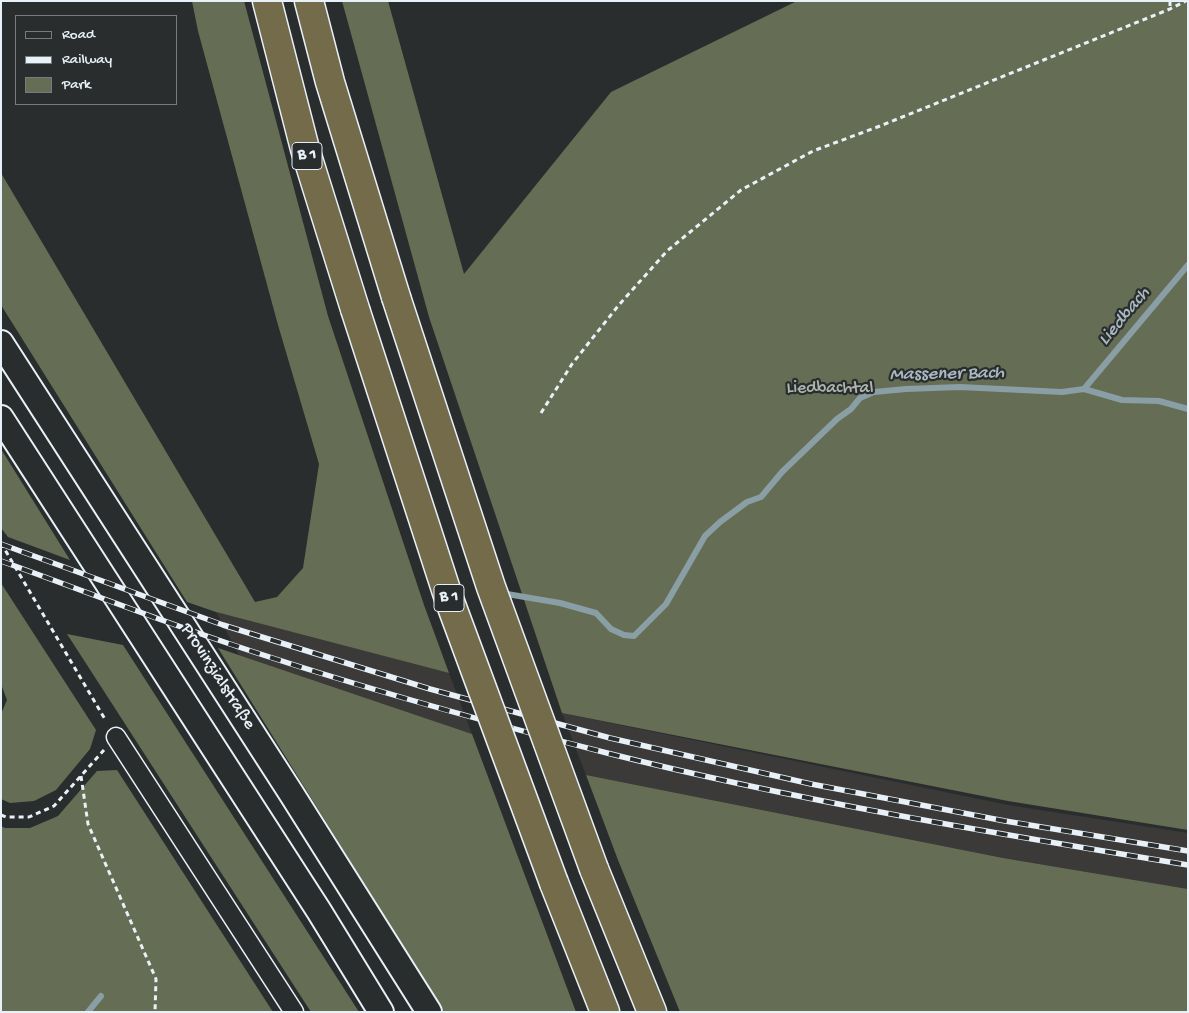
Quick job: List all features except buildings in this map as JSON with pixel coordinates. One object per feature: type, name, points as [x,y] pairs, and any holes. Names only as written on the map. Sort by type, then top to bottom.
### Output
[{"type":"highway","name":"B 1","points":[[267,1],[305,150],[354,309],[449,599],[604,1012]]},
{"type":"highway","name":"B 1","points":[[309,1],[332,92],[491,587],[594,869],[652,1012]]},
{"type":"main road","name":"Provinzialstraße","points":[[1,343],[291,793],[429,1012]]},
{"type":"main road","points":[[1,418],[319,911],[381,1012]]},
{"type":"street","points":[[116,737],[294,1012]]},
{"type":"path","points":[[1170,1],[1170,9]]},
{"type":"path","points":[[541,413],[572,364],[618,306],[667,250],[741,190],[813,151],[880,126],[1186,1]]},
{"type":"path","points":[[1,543],[98,708]]},
{"type":"path","points":[[1,815],[6,817],[29,817],[54,806],[116,737]]},
{"type":"path","points":[[81,776],[88,824],[156,979],[155,1012]]},
{"type":"shaded area","points":[[216,612],[449,673],[472,734],[239,655]]},
{"type":"shaded area","points":[[562,713],[1008,805],[1188,833],[1188,889],[1003,858],[586,775]]},
{"type":"green space","points":[[192,1],[244,1],[328,316],[424,605],[449,673],[216,612],[187,602],[1,305],[1,173],[255,602],[277,597],[303,568],[319,464],[278,325],[198,31]]},
{"type":"green space","name":"Liedbachtal","points":[[342,1],[388,1],[464,274],[611,92],[797,1],[1188,1],[1188,830],[1008,801],[562,713],[429,317]]},
{"type":"green space","points":[[1,449],[70,560],[8,537],[1,528]]},
{"type":"green space","points":[[1,583],[96,730],[90,749],[56,790],[34,801],[10,803],[1,799],[1,714],[7,700],[1,684]]},
{"type":"green space","points":[[67,634],[123,645],[359,1012],[311,1012]]},
{"type":"green space","points":[[218,648],[472,734],[576,1012],[444,1012]]},
{"type":"green space","points":[[117,770],[273,1012],[1,1012],[1,826],[5,828],[30,828],[58,816],[97,771]]},
{"type":"green space","points":[[586,775],[1003,858],[1188,889],[1188,1012],[680,1012],[618,860]]},
{"type":"waterway","name":"Liedbach","points":[[1084,389],[1188,265]]},
{"type":"waterway","name":"Massener Bach","points":[[507,594],[560,603],[596,613],[611,629],[624,635],[634,636],[666,604],[705,536],[747,502],[761,497],[782,472],[837,419],[851,409],[860,398],[874,392],[960,387],[1062,392],[1084,389],[1122,400],[1159,401],[1188,409]]},
{"type":"waterway","name":"Massener Bach","points":[[88,1012],[101,996]]},
{"type":"railway","points":[[1,544],[223,625],[430,689],[610,738],[811,784],[1005,821],[1188,851]]},
{"type":"railway","points":[[1,561],[175,625],[325,675],[607,753],[823,801],[1188,865]]}]
